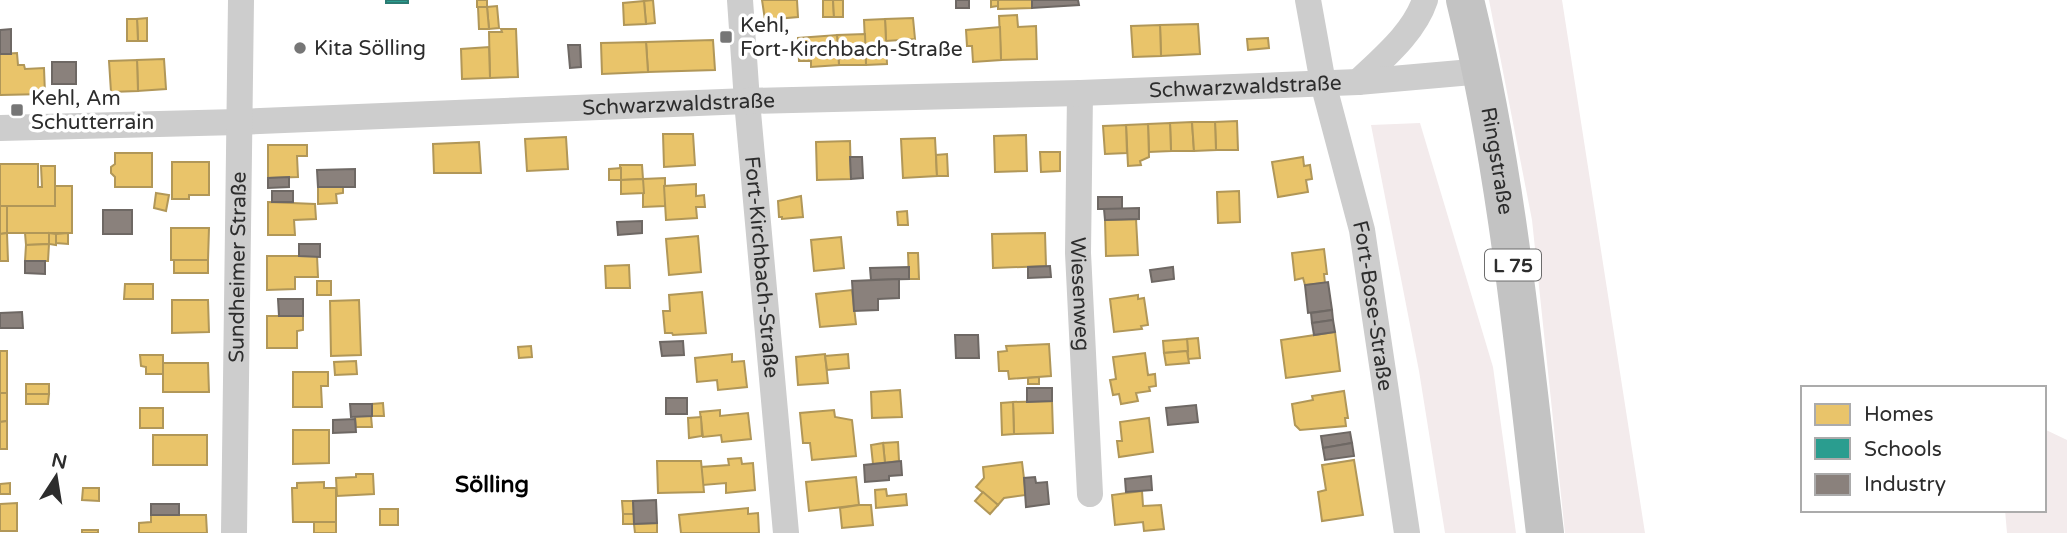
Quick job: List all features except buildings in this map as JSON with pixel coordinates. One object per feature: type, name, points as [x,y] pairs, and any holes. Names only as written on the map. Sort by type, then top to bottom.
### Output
[{"type":"main road","name":"Ringstraße","points":[[1465,0],[1482,71],[1508,223],[1545,533]]},
{"type":"street","name":"Sundheimer Straße","points":[[234,533],[238,122],[242,0]]},
{"type":"street","name":"Fort-Kirchbach-Straße","points":[[740,0],[786,533]]},
{"type":"street","name":"Fort-Bose-Straße","points":[[1308,0],[1324,83],[1362,230],[1407,533]]},
{"type":"street","name":"Schwarzwaldstraße","points":[[1358,82],[1396,46],[1420,15],[1425,0]]},
{"type":"street","name":"Schwarzwaldstraße","points":[[0,128],[238,122],[747,101],[1080,93],[1358,82],[1482,71]]},
{"type":"street","name":"Wiesenweg","points":[[1080,93],[1078,253],[1090,494]]},
{"type":"shaded area","points":[[1489,0],[1562,0],[1645,533],[1565,533],[1532,220]]},
{"type":"shaded area","points":[[1420,123],[1493,367],[1516,533],[1445,533],[1419,371],[1371,125]]},
{"type":"shaded area","points":[[2046,430],[2067,440],[2067,533],[2007,533],[2005,512],[2046,512]]},
{"type":"place","name":"Kehl, Fort-Kirchbach-Straße","points":[[726,37]]},
{"type":"place","name":"Kita Sölling","points":[[300,48]]},
{"type":"place","name":"Kehl, Am Schutterrain","points":[[17,110]]},
{"type":"district","name":"Sölling","points":[[492,484]]}]
